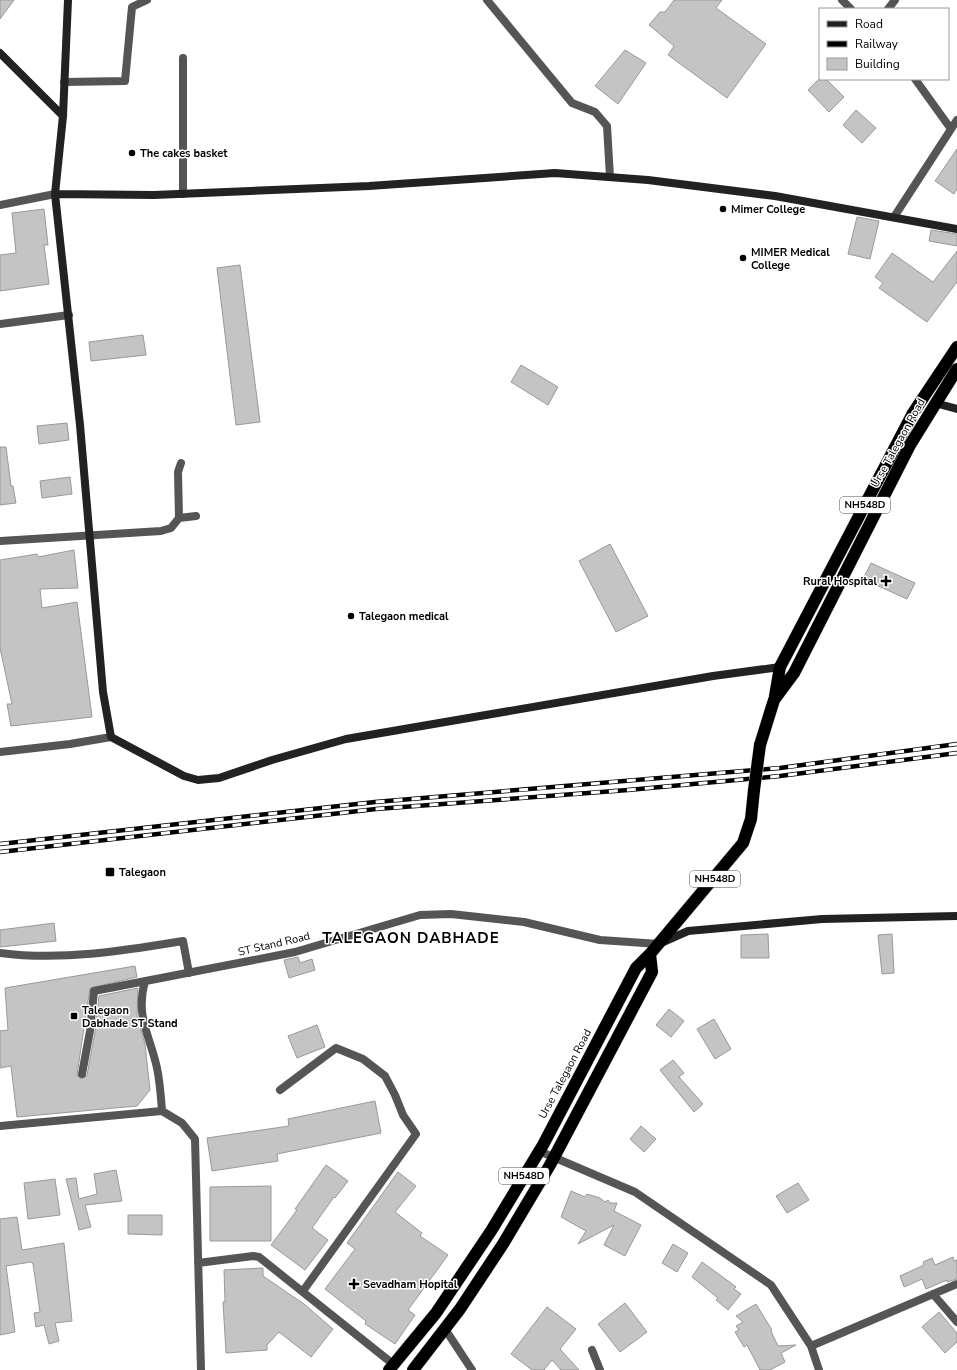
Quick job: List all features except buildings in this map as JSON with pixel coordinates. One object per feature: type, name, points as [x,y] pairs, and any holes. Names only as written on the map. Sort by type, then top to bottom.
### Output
[{"type":"highway","name":"Urse Talegaon Road","points":[[780,667],[913,413],[957,347]]},
{"type":"highway","name":"Urse Talegaon Road","points":[[391,1367],[436,1312],[459,1280],[539,1151],[636,968],[659,944],[743,843],[751,819],[760,745],[774,700],[794,673],[910,445],[957,370]]},
{"type":"highway","name":"NH548D","points":[[774,700],[780,667]]},
{"type":"highway","name":"NH548D","points":[[412,1370],[460,1309],[503,1244],[554,1157],[652,972],[650,954]]},
{"type":"street","points":[[68,0],[63,116],[56,194],[103,692],[111,736]]},
{"type":"street","points":[[64,82],[125,81],[132,7],[147,0]]},
{"type":"street","points":[[487,0],[572,104],[595,112],[607,126],[610,177]]},
{"type":"street","points":[[842,0],[850,8]]},
{"type":"street","points":[[889,8],[896,0]]},
{"type":"street","points":[[0,53],[63,116]]},
{"type":"street","points":[[183,58],[183,194]]},
{"type":"street","points":[[915,80],[951,129]]},
{"type":"street","points":[[894,217],[957,120]]},
{"type":"street","points":[[0,205],[56,194],[183,194],[369,186],[555,173],[648,180],[775,196],[957,229]]},
{"type":"street","points":[[0,324],[68,315]]},
{"type":"street","points":[[935,403],[957,409]]},
{"type":"street","points":[[180,518],[178,472],[181,463]]},
{"type":"street","points":[[0,541],[160,531],[171,528],[180,518],[196,516]]},
{"type":"street","points":[[0,752],[70,744],[111,736],[184,776],[198,780],[219,778],[272,760],[346,739],[713,676],[780,667]]},
{"type":"street","name":"ST Stand Road","points":[[82,1074],[90,1031],[94,991],[295,952],[420,915],[451,914],[524,922],[600,940],[659,944]]},
{"type":"street","points":[[659,944],[688,931],[822,920],[957,916]]},
{"type":"street","points":[[0,953],[31,957],[108,953],[183,941],[189,973]]},
{"type":"street","points":[[145,981],[141,994],[141,1013],[157,1068],[162,1111]]},
{"type":"street","points":[[280,1090],[336,1048],[364,1059],[385,1076],[403,1115],[416,1134],[303,1291]]},
{"type":"street","points":[[0,1126],[162,1111],[182,1123],[195,1139],[201,1370]]},
{"type":"street","points":[[539,1151],[635,1192],[771,1285],[811,1346],[818,1370]]},
{"type":"street","points":[[198,1263],[253,1256],[259,1257],[303,1291],[391,1367]]},
{"type":"street","points":[[811,1346],[957,1284]]},
{"type":"street","points":[[933,1294],[957,1322]]},
{"type":"street","points":[[444,1330],[472,1370]]},
{"type":"street","points":[[592,1350],[600,1370]]},
{"type":"railway","points":[[0,844],[375,802],[780,768],[957,744]]},
{"type":"railway","points":[[0,852],[376,809],[628,790],[780,776],[957,753]]},
{"type":"place","name":"The cakes basket","points":[[132,153]]},
{"type":"place","name":"Mimer College","points":[[723,209]]},
{"type":"place","name":"MIMER Medical College","points":[[743,258]]},
{"type":"place","name":"Rural Hospital","points":[[886,581]]},
{"type":"place","name":"Talegaon medical","points":[[351,616]]},
{"type":"place","name":"Talegaon","points":[[110,872]]},
{"type":"place","name":"Talegaon Dabhade ST Stand","points":[[74,1016]]},
{"type":"place","name":"Sevadham Hopital","points":[[354,1284]]},
{"type":"district","name":"TALEGAON DABHADE","points":[[411,938]]}]
